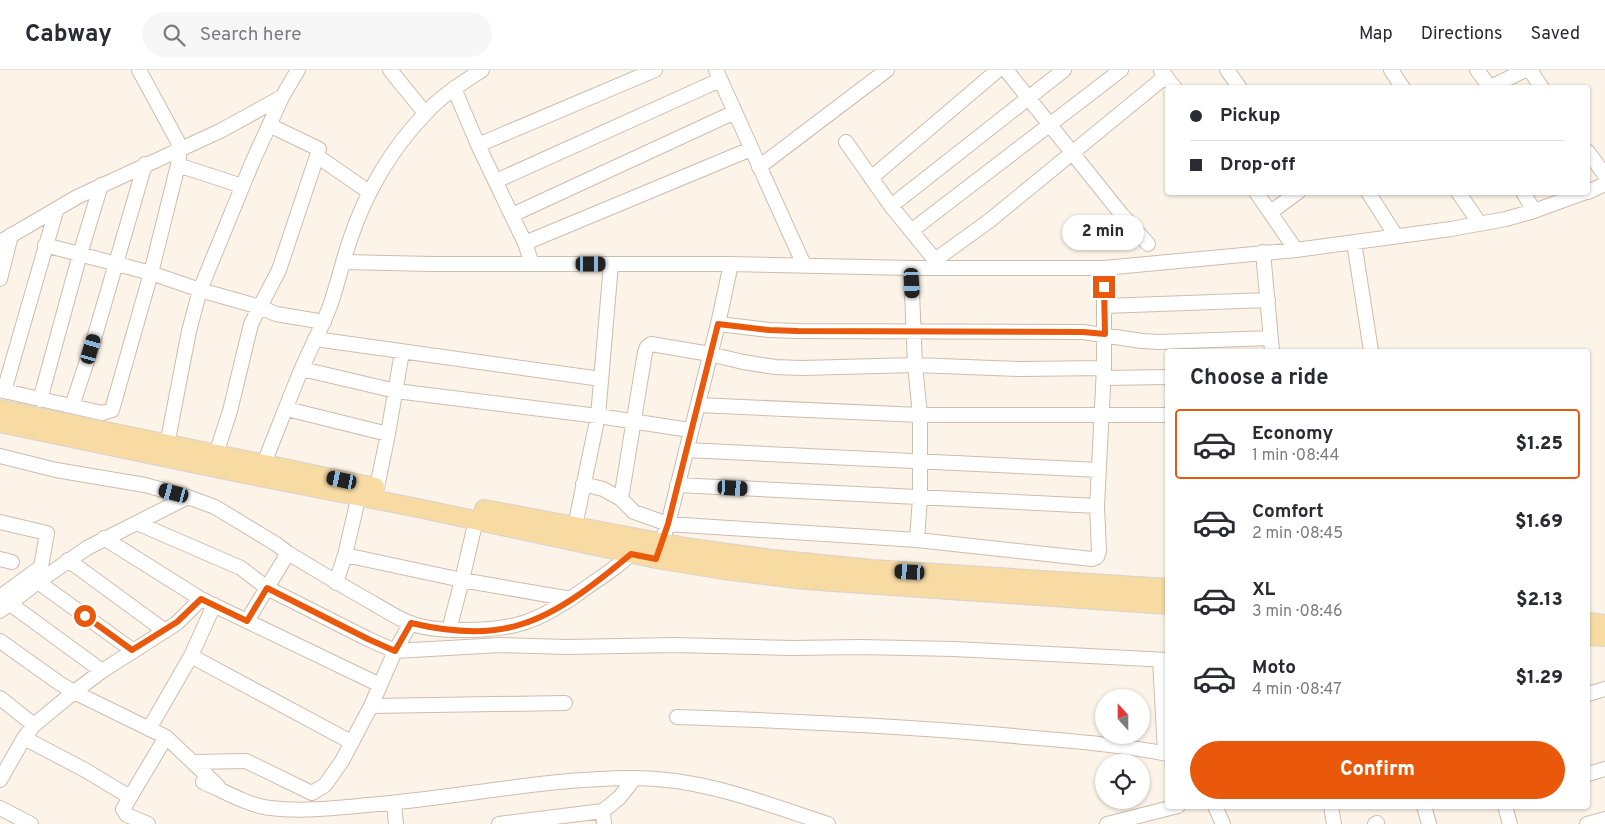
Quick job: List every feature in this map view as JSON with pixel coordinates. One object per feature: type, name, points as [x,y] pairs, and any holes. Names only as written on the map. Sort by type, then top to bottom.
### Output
[{"type":"main road","points":[[0,409],[167,445],[643,540],[659,551],[724,570],[804,580],[1165,606]]},
{"type":"main road","points":[[0,423],[230,472],[359,495],[631,554],[659,551],[752,557],[872,569],[1165,588]]},
{"type":"main road","points":[[1590,622],[1605,624]]},
{"type":"main road","points":[[1590,636],[1605,637]]},
{"type":"street","points":[[56,210],[2,391],[102,413],[110,412],[114,408],[151,273],[178,165],[180,149],[163,112],[139,70]]},
{"type":"street","points":[[167,445],[189,331],[200,290],[269,125],[282,97],[298,70]]},
{"type":"street","points":[[390,70],[425,113]]},
{"type":"street","points":[[264,463],[314,339],[324,322],[350,239],[370,192],[387,162],[425,113],[454,88],[482,70]]},
{"type":"street","points":[[478,145],[655,70]]},
{"type":"street","points":[[759,167],[887,70]]},
{"type":"street","points":[[871,178],[998,70]]},
{"type":"street","points":[[1006,70],[1122,215],[1148,244]]},
{"type":"street","points":[[891,206],[1064,70]]},
{"type":"street","points":[[912,231],[1122,70]]},
{"type":"street","points":[[1227,70],[1238,85]]},
{"type":"street","points":[[1391,70],[1401,85]]},
{"type":"street","points":[[1477,70],[1488,85]]},
{"type":"street","points":[[1494,85],[1525,70]]},
{"type":"street","points":[[1530,70],[1540,85]]},
{"type":"street","points":[[939,264],[1073,153],[1163,73],[1173,85]]},
{"type":"street","points":[[496,181],[718,75],[804,265]]},
{"type":"street","points":[[454,88],[478,145],[525,243],[532,264]]},
{"type":"street","points":[[0,279],[6,239],[101,185],[226,128],[282,97]]},
{"type":"street","points":[[512,215],[735,112]]},
{"type":"street","points":[[269,125],[319,149]]},
{"type":"street","points":[[846,142],[891,206],[939,264]]},
{"type":"street","points":[[525,243],[751,149]]},
{"type":"street","points":[[1590,155],[1605,175]]},
{"type":"street","points":[[216,454],[230,411],[251,324],[278,270],[317,156],[370,192]]},
{"type":"street","points":[[72,406],[91,349],[145,164]]},
{"type":"street","points":[[178,165],[242,186]]},
{"type":"street","points":[[1590,191],[1605,184]]},
{"type":"street","points":[[40,400],[101,185]]},
{"type":"street","points":[[1258,195],[1296,250]]},
{"type":"street","points":[[1271,212],[1294,195]]},
{"type":"street","points":[[1370,195],[1396,236]]},
{"type":"street","points":[[1460,195],[1480,224]]},
{"type":"street","points":[[1525,195],[1534,211]]},
{"type":"street","points":[[344,262],[731,264],[911,268],[939,264],[1104,268],[1296,250],[1480,224],[1534,211],[1579,195]]},
{"type":"street","points":[[1354,242],[1371,349]]},
{"type":"street","points":[[45,245],[116,262],[200,290],[260,306],[276,314],[324,322]]},
{"type":"street","points":[[718,324],[769,330],[798,331],[1083,332],[1142,341],[1272,345],[1263,252]]},
{"type":"street","points":[[575,526],[598,416],[611,264]]},
{"type":"street","points":[[659,551],[668,524],[690,430],[698,405],[731,264]]},
{"type":"street","points":[[911,268],[920,415],[921,462],[917,540]]},
{"type":"street","points":[[584,484],[603,489],[621,499],[634,512],[668,524],[917,540],[1092,559],[1097,557],[1099,551],[1097,506],[1105,334],[1104,268]]},
{"type":"street","points":[[1104,306],[1268,300]]},
{"type":"street","points":[[314,339],[602,378]]},
{"type":"street","points":[[621,499],[644,352],[649,345],[653,344],[775,367],[916,365],[1165,377]]},
{"type":"street","points":[[376,487],[388,434],[402,352]]},
{"type":"street","points":[[302,369],[396,391],[598,416],[690,430]]},
{"type":"street","points":[[698,405],[920,415],[1165,415]]},
{"type":"street","points":[[287,409],[388,434]]},
{"type":"street","points":[[686,450],[1099,470]]},
{"type":"street","points":[[0,456],[56,470],[145,485],[215,506],[336,583],[411,623],[449,630],[487,630],[520,625],[545,614],[571,599],[631,554],[643,540]]},
{"type":"street","points":[[677,485],[1097,506]]},
{"type":"street","points":[[336,583],[345,555],[359,495]]},
{"type":"street","points":[[3,604],[104,538],[188,497]]},
{"type":"street","points":[[449,630],[476,520]]},
{"type":"street","points":[[0,522],[47,533],[41,567],[3,604]]},
{"type":"street","points":[[137,523],[241,568],[267,588],[395,651],[501,645],[567,647],[674,645],[792,648],[860,647],[954,649],[1164,660],[1165,706]]},
{"type":"street","points":[[104,538],[126,554],[201,599],[380,685]]},
{"type":"street","points":[[247,621],[288,553]]},
{"type":"street","points":[[345,555],[462,580],[571,599]]},
{"type":"street","points":[[68,560],[165,631]]},
{"type":"street","points":[[38,582],[132,650]]},
{"type":"street","points":[[0,780],[24,738],[34,725],[102,671],[177,622],[201,599]]},
{"type":"street","points":[[3,604],[102,671]]},
{"type":"street","points":[[149,728],[191,656],[214,605]]},
{"type":"street","points":[[193,762],[246,761],[312,793],[325,785],[342,761],[371,706],[395,651],[411,623]]},
{"type":"street","points":[[0,641],[74,692],[166,737],[224,792]]},
{"type":"street","points":[[191,656],[351,742]]},
{"type":"street","points":[[1590,693],[1605,689]]},
{"type":"street","points":[[0,698],[34,725]]},
{"type":"street","points":[[371,706],[565,703]]},
{"type":"street","points":[[678,717],[771,720],[972,732],[1097,744],[1165,753]]},
{"type":"street","points":[[148,824],[124,812],[130,797],[166,737]]},
{"type":"street","points":[[24,738],[85,770],[130,797]]},
{"type":"street","points":[[1590,773],[1605,769]]},
{"type":"street","points":[[203,782],[224,792],[268,807],[320,808],[394,803],[569,780],[635,778],[688,782],[716,788],[828,824]]},
{"type":"street","points":[[499,824],[603,817],[635,778]]},
{"type":"street","points":[[394,803],[396,824]]},
{"type":"street","points":[[0,808],[31,824]]},
{"type":"street","points":[[1107,824],[1166,809]]},
{"type":"street","points":[[1216,809],[1223,824]]},
{"type":"street","points":[[1332,809],[1334,824]]},
{"type":"street","points":[[1425,809],[1429,824]]},
{"type":"street","points":[[1506,809],[1510,824]]},
{"type":"street","points":[[1587,824],[1605,819]]},
{"type":"route","points":[[85,616],[132,650],[165,631],[188,613],[201,599],[247,621],[267,588],[395,651],[411,623],[449,630],[487,630],[520,625],[557,608],[604,576],[631,554],[656,559],[668,524],[718,324],[744,328],[798,331],[914,330],[1083,332],[1105,334],[1104,287]]}]
